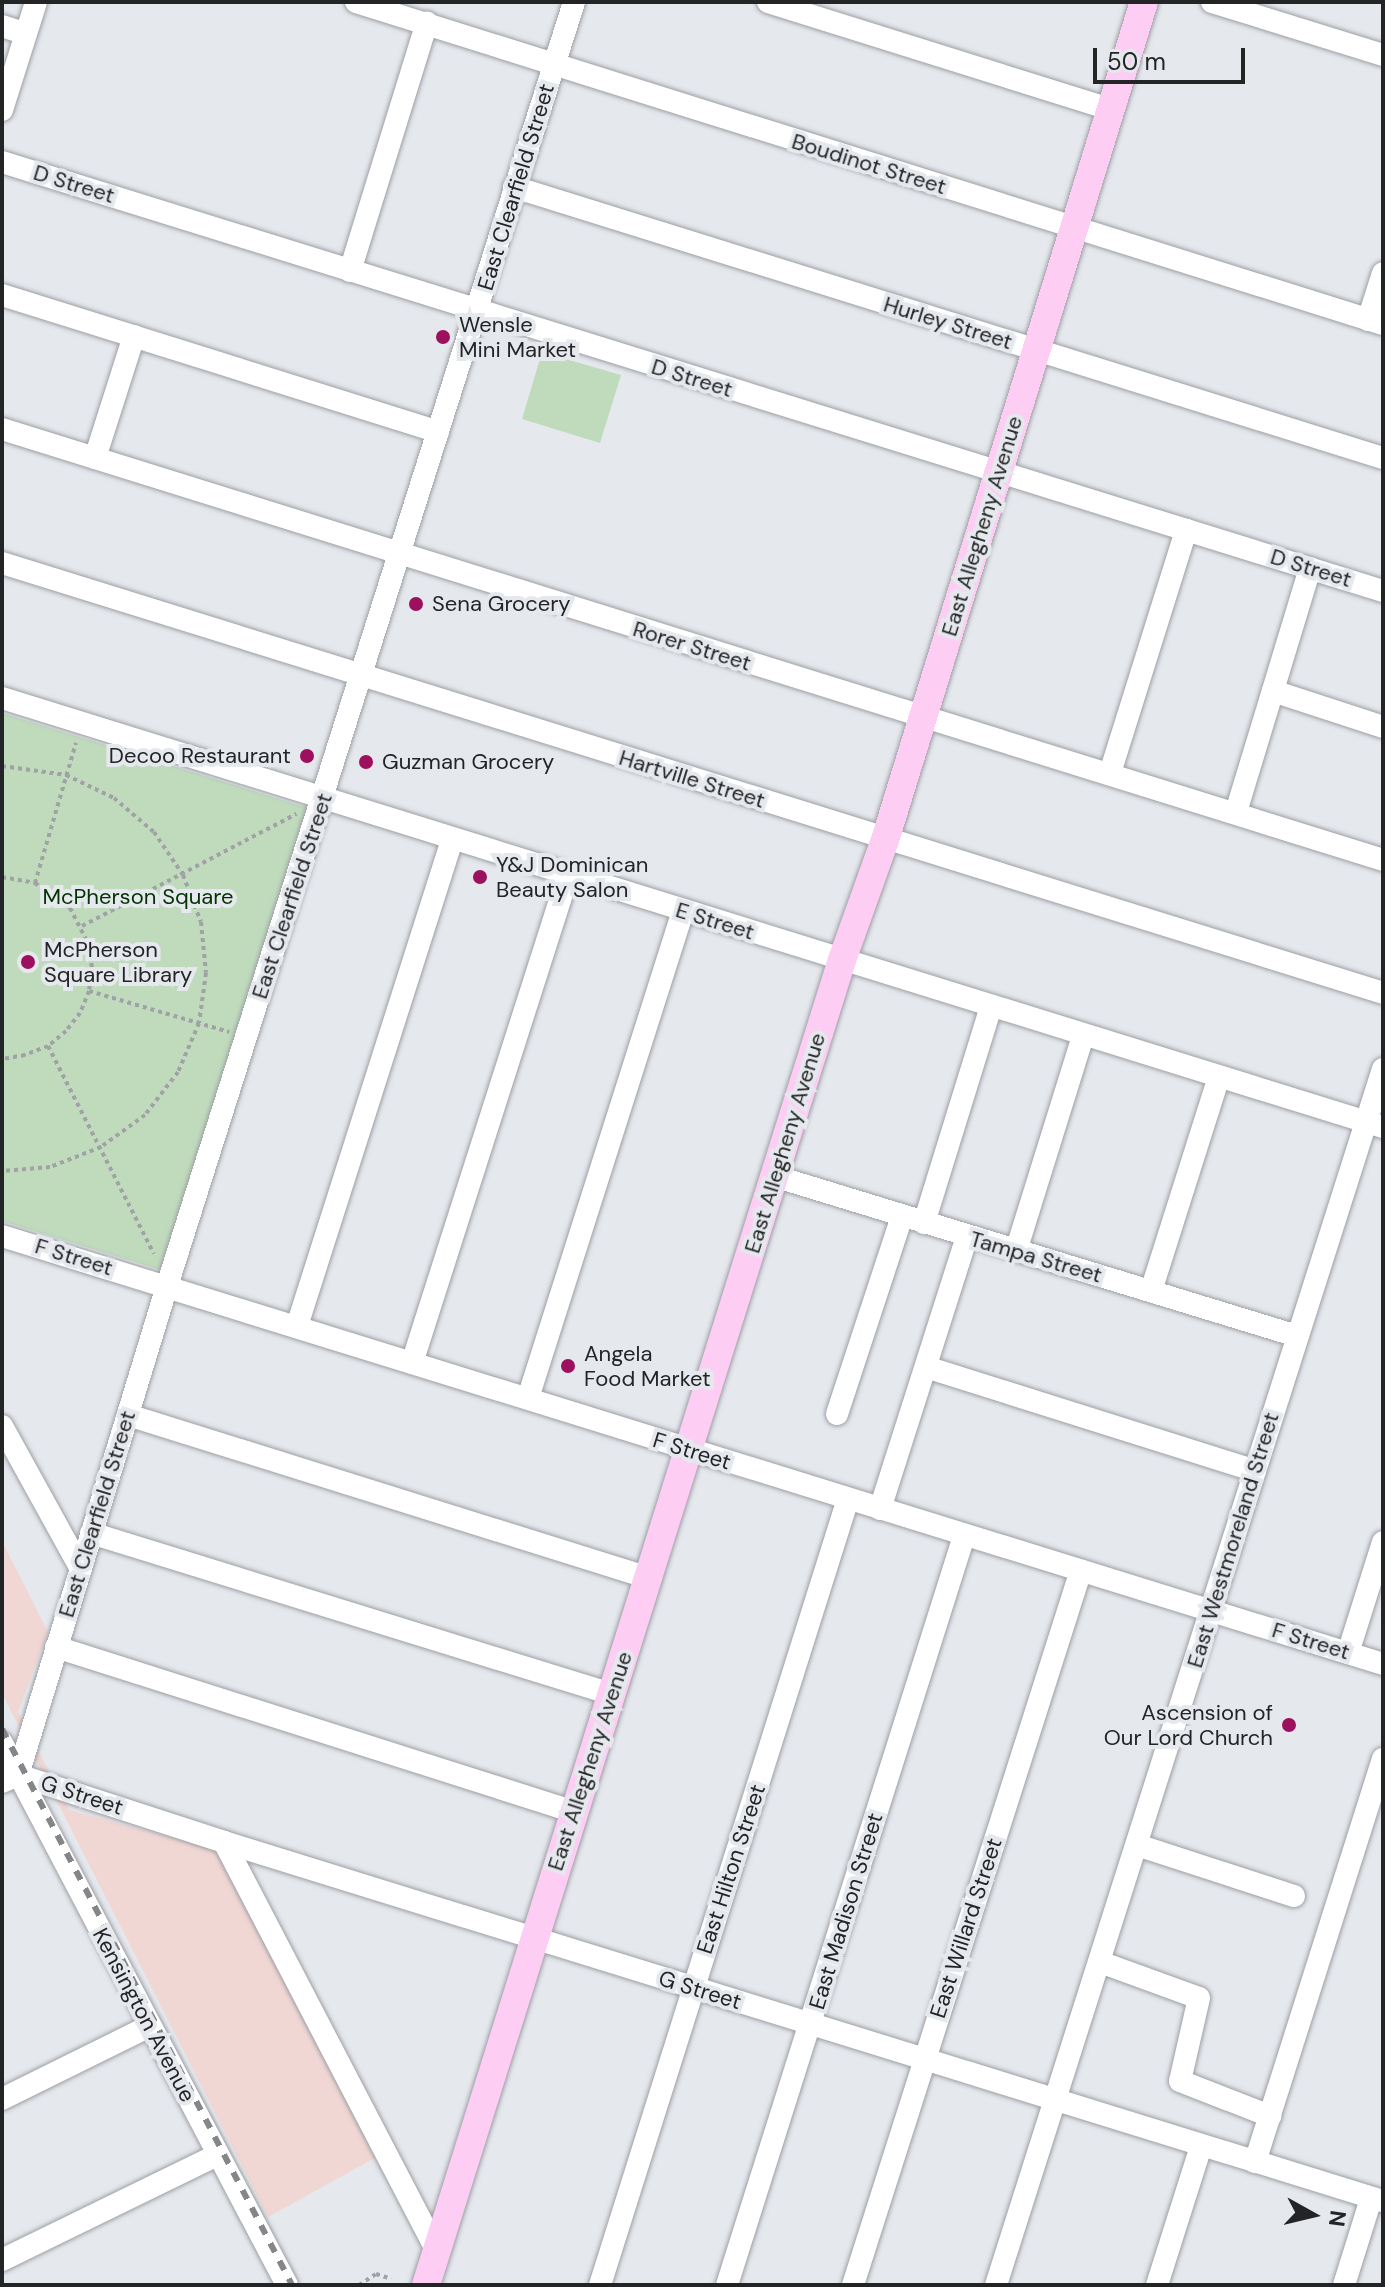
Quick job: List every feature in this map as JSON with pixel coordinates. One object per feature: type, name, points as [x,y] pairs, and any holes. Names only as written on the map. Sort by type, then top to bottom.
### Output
[{"type":"main road","name":"East Allegheny Avenue","points":[[426,2285],[842,960],[885,840],[1144,2]]},
{"type":"street","points":[[2,110],[36,2]]},
{"type":"street","name":"Boudinot Street","points":[[356,2],[1375,322]]},
{"type":"street","name":"East Clearfield Street","points":[[10,1778],[81,1569],[167,1286],[574,2]]},
{"type":"street","points":[[768,2],[1110,109]]},
{"type":"street","points":[[1212,2],[1383,55]]},
{"type":"street","points":[[350,271],[427,23]]},
{"type":"street","points":[[2,26],[26,34]]},
{"type":"street","name":"D Street","points":[[2,162],[997,474],[1383,591]]},
{"type":"street","name":"Hurley Street","points":[[514,187],[1383,458]]},
{"type":"street","points":[[1375,322],[1383,273]]},
{"type":"street","points":[[2,295],[438,432]]},
{"type":"street","points":[[95,458],[134,336]]},
{"type":"street","name":"Rorer Street","points":[[2,429],[1383,860]]},
{"type":"street","points":[[1110,773],[1186,530]]},
{"type":"street","name":"Hartville Street","points":[[2,563],[1383,993]]},
{"type":"street","points":[[1236,812],[1310,568]]},
{"type":"street","points":[[1273,691],[1383,727]]},
{"type":"street","name":"E Street","points":[[2,698],[1374,1124]]},
{"type":"street","points":[[297,1326],[452,840]]},
{"type":"street","points":[[412,1363],[568,875]]},
{"type":"street","points":[[528,1398],[683,911]]},
{"type":"street","points":[[924,1223],[991,1007]]},
{"type":"street","points":[[1016,1251],[1083,1036]]},
{"type":"street","name":"East Westmoreland Street","points":[[996,2285],[1297,1336],[1374,1124],[1383,1069]]},
{"type":"street","points":[[1151,1291],[1219,1077]]},
{"type":"street","name":"Tampa Street","points":[[774,1176],[1297,1336]]},
{"type":"street","points":[[837,1414],[902,1216]]},
{"type":"street","name":"F Street","points":[[2,1236],[1383,1664]]},
{"type":"street","points":[[880,1509],[967,1236]]},
{"type":"street","points":[[926,1367],[1255,1471]]},
{"type":"street","points":[[128,1415],[649,1578]]},
{"type":"street","points":[[2,1426],[81,1569]]},
{"type":"street","name":"East Hilton Street","points":[[600,2285],[848,1499]]},
{"type":"street","points":[[91,1533],[611,1694]]},
{"type":"street","name":"East Madison Street","points":[[727,2285],[964,1536]]},
{"type":"street","points":[[1348,1653],[1383,1542]]},
{"type":"street","name":"East Willard Street","points":[[853,2285],[1081,1570]]},
{"type":"street","points":[[56,1647],[575,1812]]},
{"type":"street","name":"Kensington Avenue","points":[[2,1743],[10,1778],[150,2026],[281,2283]]},
{"type":"street","points":[[1255,2162],[1383,1759]]},
{"type":"street","name":"G Street","points":[[10,1778],[1377,2200]]},
{"type":"street","points":[[224,1842],[437,2252]]},
{"type":"street","points":[[1137,1845],[1294,1896]]},
{"type":"street","points":[[1100,1962],[1199,1998],[1180,2081],[1270,2116]]},
{"type":"street","points":[[3,2096],[150,2026]]},
{"type":"street","points":[[1157,2285],[1201,2146]]},
{"type":"street","points":[[2,2260],[217,2155]]},
{"type":"street","points":[[1344,2285],[1377,2200]]},
{"type":"path","points":[[35,883],[76,742]]},
{"type":"path","points":[[2,766],[66,775],[114,798],[154,832],[183,875],[201,922],[205,960],[199,1023],[178,1072],[145,1115],[101,1147],[50,1167],[2,1171]]},
{"type":"path","points":[[285,808],[300,812]]},
{"type":"path","points":[[82,926],[300,812]]},
{"type":"path","points":[[295,827],[300,812]]},
{"type":"path","points":[[2,877],[35,883],[70,908],[82,926],[92,969],[89,991],[80,1013],[66,1031],[48,1046],[25,1055],[2,1059]]},
{"type":"path","points":[[89,991],[231,1032],[227,1047]]},
{"type":"path","points":[[48,1046],[159,1263]]},
{"type":"path","points":[[159,1263],[163,1249]]},
{"type":"path","points":[[145,1259],[159,1263]]},
{"type":"path","points":[[359,2285],[376,2274],[391,2279]]},
{"type":"shaded area","points":[[2,1541],[48,1632],[18,1712],[69,1810],[218,1850],[375,2158],[268,2217],[2,1693]]},
{"type":"green space","points":[[542,352],[621,375],[600,443],[522,419]]},
{"type":"green space","name":"McPherson Square","points":[[2,713],[308,808],[164,1271],[2,1221]]},
{"type":"railway","points":[[2,1729],[292,2285]]},
{"type":"place","name":"Wensle Mini Market","points":[[443,337]]},
{"type":"place","name":"Sena Grocery","points":[[416,604]]},
{"type":"place","name":"Decoo Restaurant","points":[[307,756]]},
{"type":"place","name":"Guzman Grocery","points":[[366,762]]},
{"type":"place","name":"Y&J Dominican Beauty Salon","points":[[480,877]]},
{"type":"place","name":"McPherson Square Library","points":[[28,962]]},
{"type":"place","name":"Angela Food Market","points":[[568,1366]]},
{"type":"place","name":"Ascension of Our Lord Church","points":[[1289,1725]]}]
